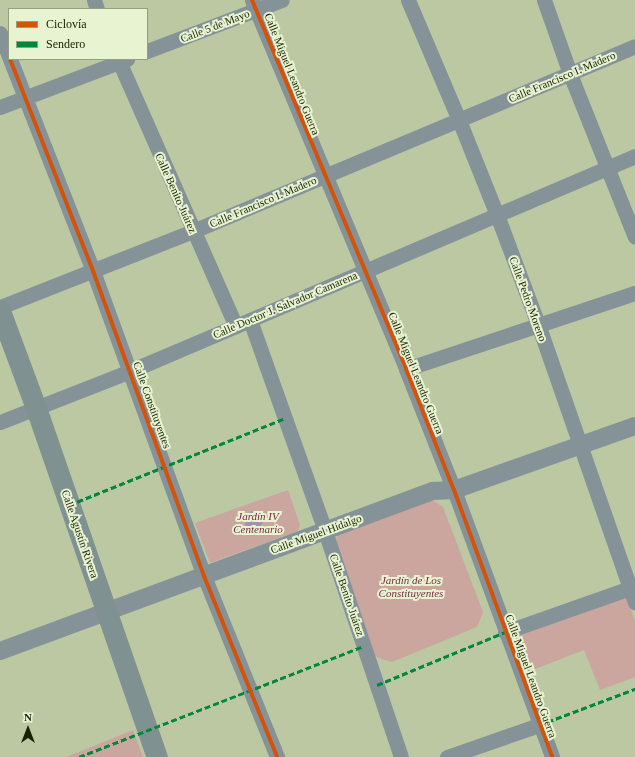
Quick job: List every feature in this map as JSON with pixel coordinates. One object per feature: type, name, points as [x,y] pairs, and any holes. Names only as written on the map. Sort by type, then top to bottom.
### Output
[{"type":"main road","name":"Calle Agustín Rivera","points":[[0,311],[36,408],[157,757]]},
{"type":"street","name":"Calle 5 de Mayo","points":[[148,51],[254,5],[282,0]]},
{"type":"street","name":"Calle Pedro Moreno","points":[[408,0],[459,120],[497,215],[538,324],[635,603]]},
{"type":"street","points":[[544,0],[570,74],[635,236]]},
{"type":"street","name":"Calle Miguel Leandro Guerra","points":[[254,5],[364,271],[406,368],[454,490],[552,757]]},
{"type":"street","name":"Calle Constituyentes","points":[[0,32],[8,53]]},
{"type":"street","name":"Calle Francisco I. Madero","points":[[0,307],[193,231],[635,46]]},
{"type":"street","name":"Calle Constituyentes","points":[[11,60],[24,98],[93,271],[204,576],[277,757]]},
{"type":"street","points":[[0,107],[121,60]]},
{"type":"street","name":"Calle Benito Juárez","points":[[121,60],[193,231],[236,326]]},
{"type":"street","name":"Calle Doctor J. Salvador Camarena","points":[[0,422],[130,371],[635,156]]},
{"type":"street","points":[[406,368],[635,293]]},
{"type":"street","name":"Calle Benito Juárez","points":[[250,320],[325,531],[401,757]]},
{"type":"street","name":"Calle Miguel Hidalgo","points":[[0,651],[107,613],[433,491],[454,490],[580,447],[635,426]]},
{"type":"street","points":[[505,632],[630,588]]},
{"type":"street","points":[[447,757],[539,725]]},
{"type":"green space","name":"Jardín IV Centenario","points":[[288,490],[300,525],[298,531],[210,563],[195,523]]},
{"type":"green space","name":"Jardín de Los Constituyentes","points":[[431,499],[443,507],[483,612],[477,627],[392,662],[372,656],[335,549],[337,535]]},
{"type":"green space","points":[[627,597],[635,621],[635,677],[600,690],[584,650],[525,673],[512,637]]},
{"type":"green space","points":[[133,730],[143,757],[66,757],[106,741]]},
{"type":"shaded area","points":[[251,511],[265,517],[258,531],[245,525]]},
{"type":"marked path","points":[[69,505],[285,418]]},
{"type":"marked path","points":[[377,685],[505,632]]},
{"type":"marked path","points":[[79,757],[364,646]]},
{"type":"marked path","points":[[539,725],[635,689]]},
{"type":"cycle path","points":[[252,0],[406,369],[454,490],[552,757]]},
{"type":"cycle path","points":[[10,60],[93,271],[204,576],[277,757]]}]
